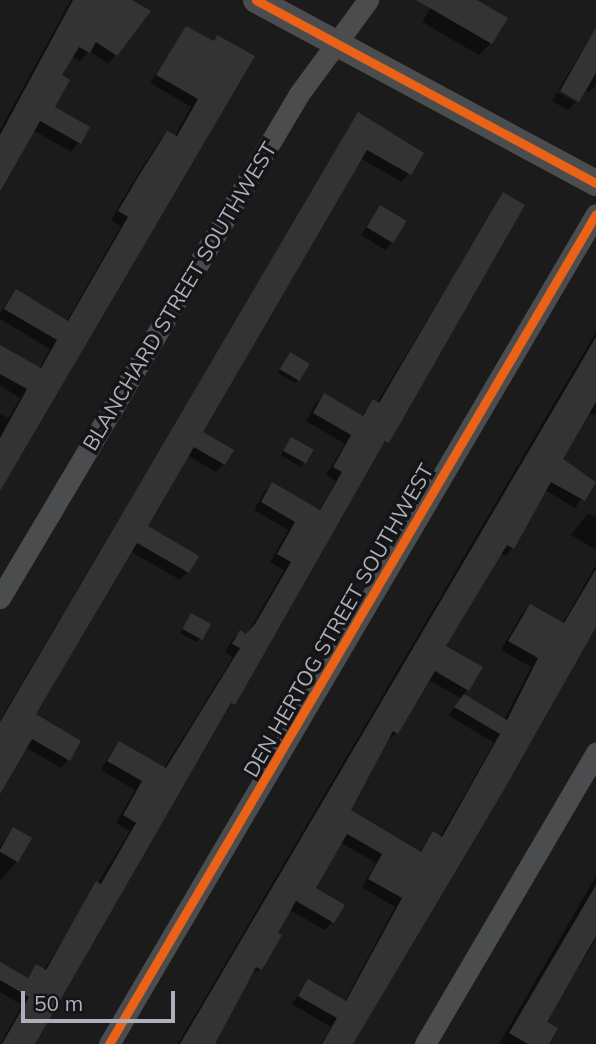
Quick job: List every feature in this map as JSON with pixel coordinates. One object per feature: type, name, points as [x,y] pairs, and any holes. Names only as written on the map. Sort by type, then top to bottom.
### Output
[{"type":"street","points":[[256,0],[596,183]]},
{"type":"street","name":"BLANCHARD STREET SOUTHWEST","points":[[0,598],[299,94],[369,0]]},
{"type":"street","name":"DEN HERTOG STREET SOUTHWEST","points":[[109,1044],[596,214]]},
{"type":"street","points":[[425,1044],[596,752]]},
{"type":"building","points":[[73,0],[132,0],[151,11],[117,56],[96,42],[90,53],[79,47],[62,75],[70,80],[55,107],[90,127],[81,144],[40,121],[0,192],[0,135]]},
{"type":"building","points":[[416,0],[477,0],[508,18],[492,44]]},
{"type":"building","points":[[186,26],[214,41],[217,35],[255,56],[0,491],[0,438],[27,389],[0,374],[0,345],[41,368],[57,340],[4,309],[16,289],[68,321],[128,217],[118,211],[167,131],[177,136],[198,99],[156,75]]},
{"type":"building","points":[[596,27],[596,73],[579,102],[560,91]]},
{"type":"building","points":[[358,112],[424,153],[411,175],[367,150],[203,432],[234,450],[225,465],[194,447],[148,526],[199,556],[189,573],[137,543],[36,714],[81,741],[70,761],[32,739],[0,794],[0,722]]},
{"type":"building","points":[[503,192],[525,205],[389,443],[385,441],[235,705],[231,703],[35,1044],[2,1044],[29,997],[0,980],[0,962],[28,978],[36,964],[46,970],[96,881],[101,884],[136,823],[123,815],[142,781],[107,761],[119,741],[166,768],[240,648],[232,644],[240,630],[246,634],[255,624],[291,562],[277,554],[295,522],[261,502],[272,482],[320,510],[342,472],[333,467],[351,435],[313,413],[324,393],[363,416],[373,399],[379,403]]},
{"type":"building","points":[[380,205],[407,221],[393,243],[367,227]]},
{"type":"building","points":[[596,337],[596,402],[563,459],[596,482],[585,501],[551,482],[514,549],[507,545],[446,646],[483,667],[469,691],[435,671],[398,734],[393,731],[351,810],[421,852],[433,831],[442,837],[500,734],[454,707],[464,694],[507,720],[538,658],[508,641],[530,604],[564,623],[596,569],[596,627],[502,793],[353,1044],[322,1044],[337,1018],[298,996],[308,979],[346,1001],[402,898],[368,879],[382,854],[347,834],[316,888],[345,905],[334,923],[296,901],[278,933],[282,935],[262,970],[256,967],[215,1044],[180,1044]]},
{"type":"building","points":[[290,352],[310,364],[299,381],[280,369]]},
{"type":"building","points":[[291,437],[314,450],[306,464],[283,451]]},
{"type":"building","points":[[191,613],[211,624],[202,640],[182,629]]},
{"type":"building","points":[[13,827],[32,838],[18,862],[0,852]]},
{"type":"building","points":[[596,885],[596,936],[547,1022],[558,1028],[549,1044],[528,1044],[509,1033]]},
{"type":"cycle path","points":[[256,0],[596,183]]},
{"type":"cycle path","points":[[109,1044],[596,214]]}]
